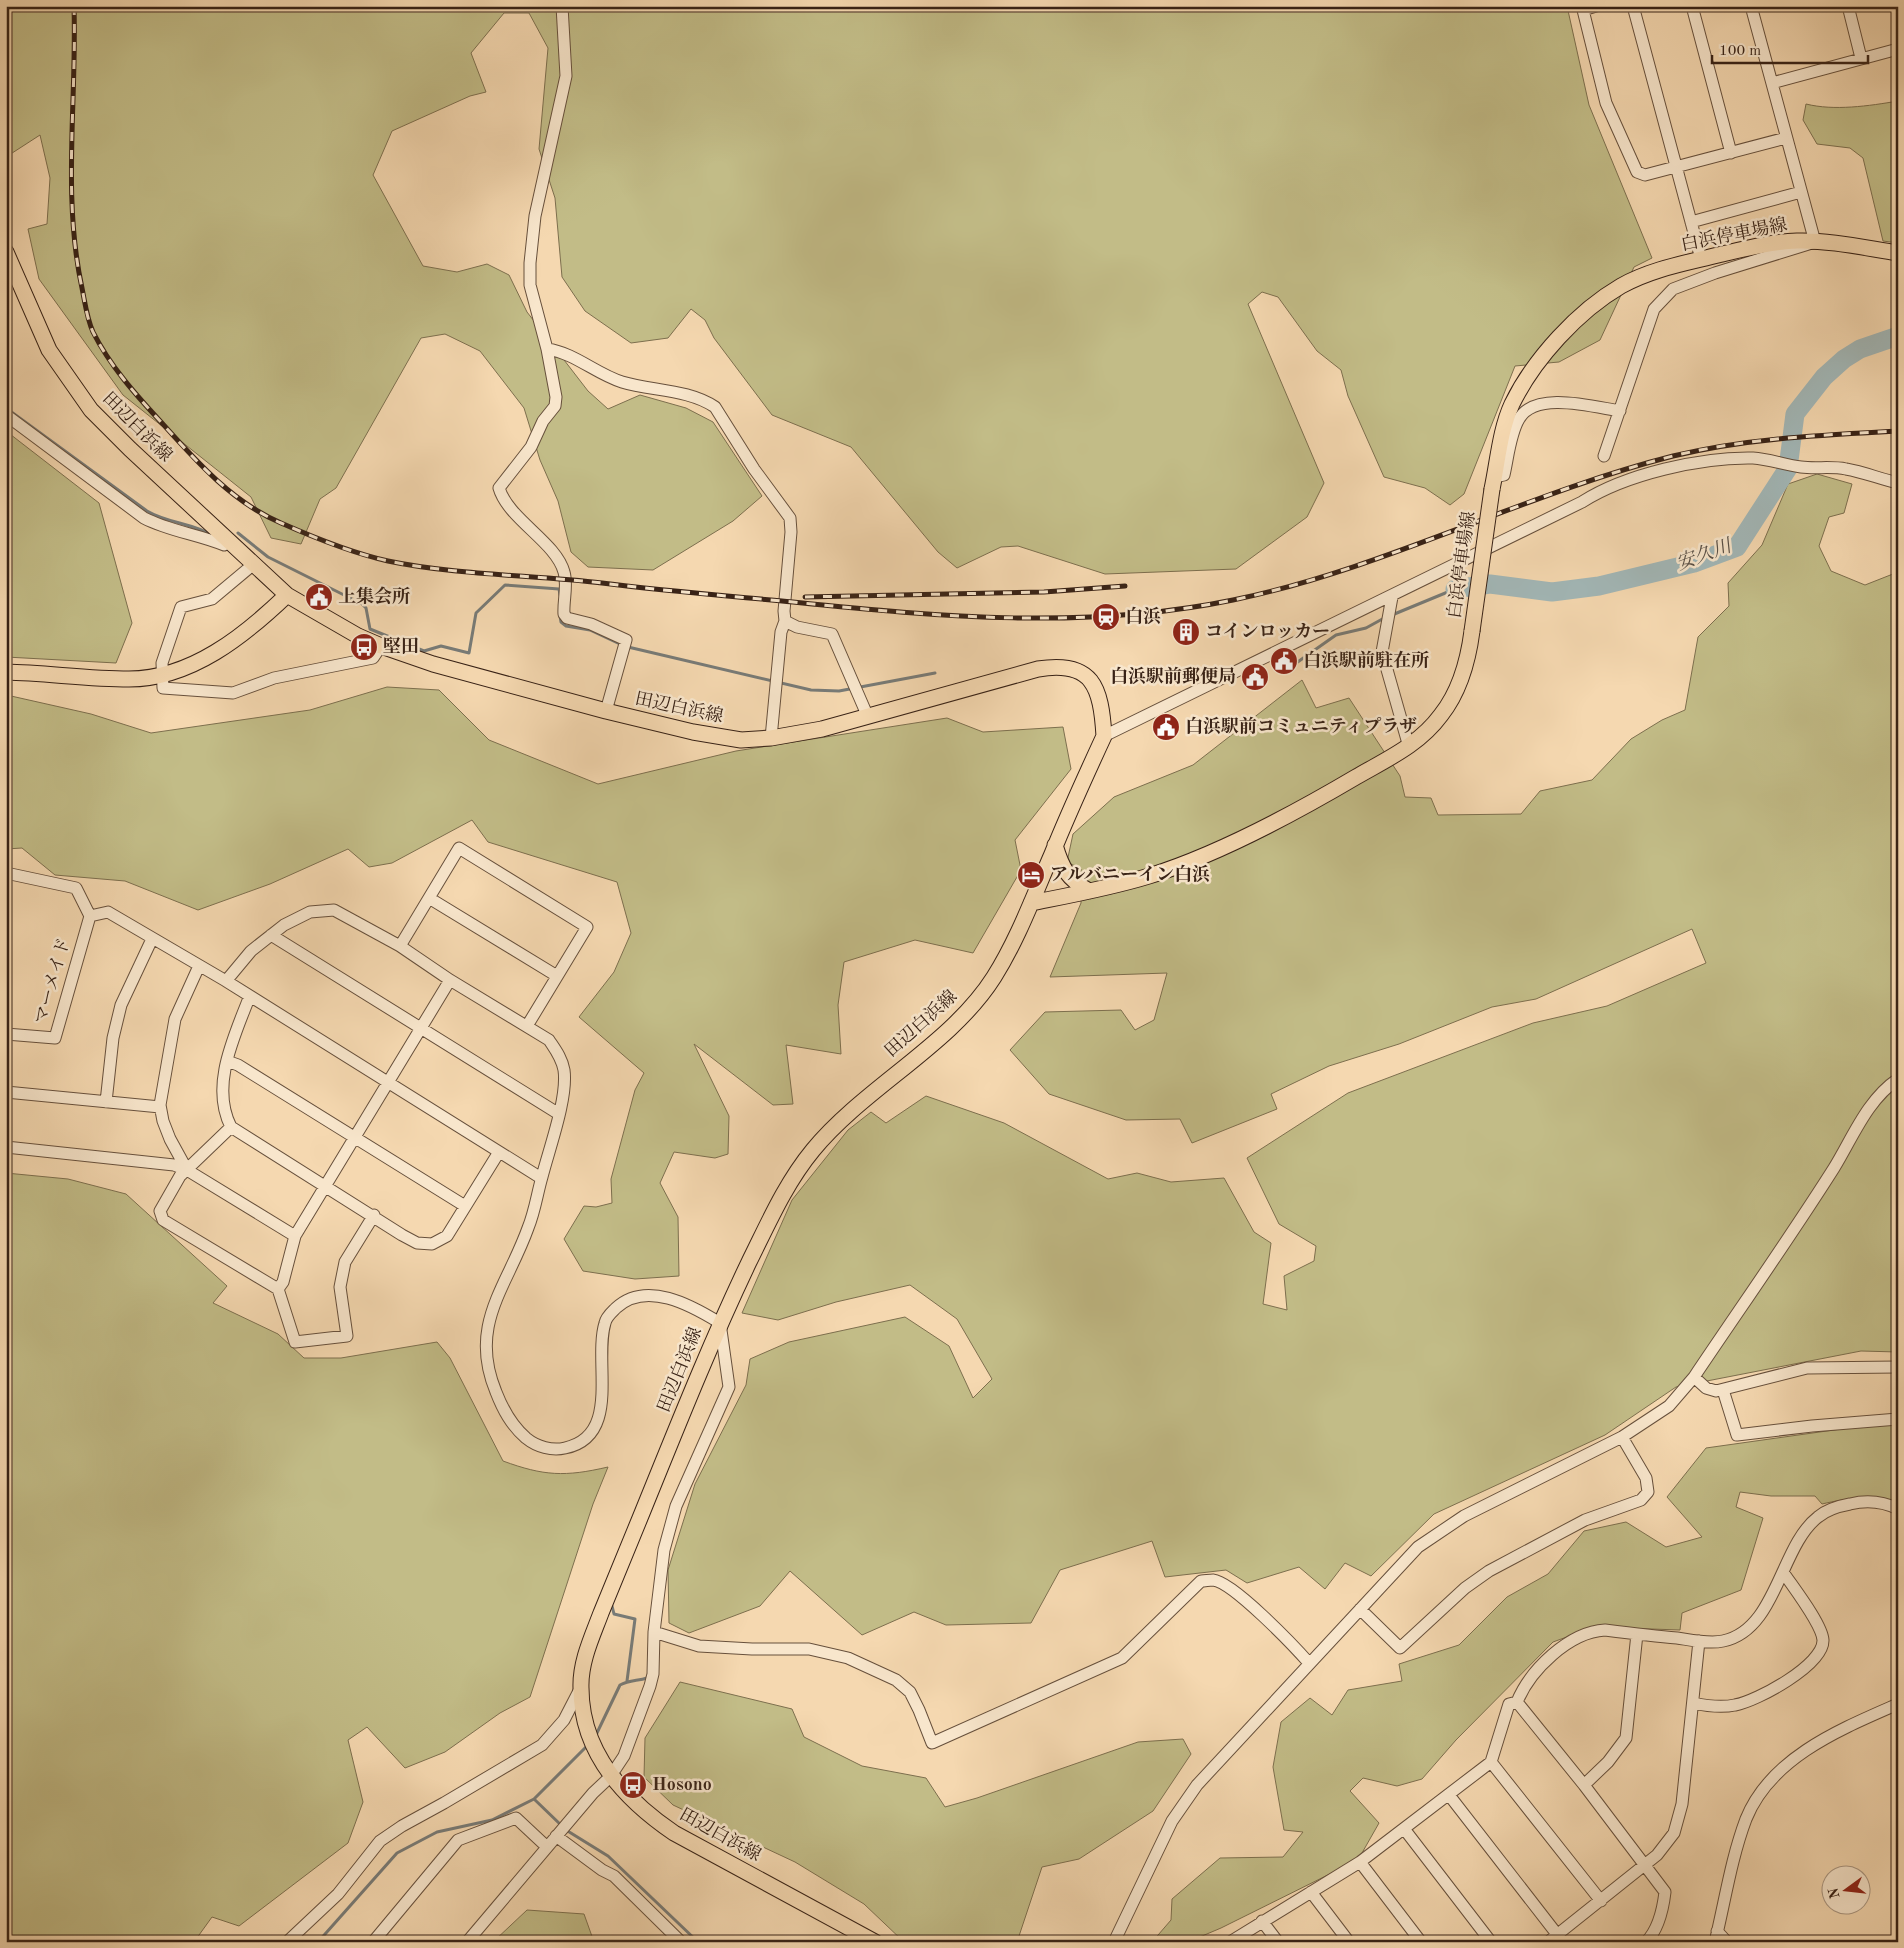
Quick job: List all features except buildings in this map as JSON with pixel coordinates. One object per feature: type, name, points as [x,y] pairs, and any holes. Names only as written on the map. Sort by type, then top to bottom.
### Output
[{"type":"main road","name":"白浜停車場線","points":[[1031,903],[1150,876],[1203,854],[1288,814],[1409,747],[1440,717],[1458,688],[1465,668],[1493,483],[1505,426],[1512,405],[1523,385],[1563,333],[1583,314],[1622,286],[1650,274],[1701,260],[1770,245],[1796,241],[1814,242],[1880,248],[1898,253]]},
{"type":"main road","name":"田辺白浜線","points":[[6,252],[50,350],[91,410],[130,449],[287,595],[351,632],[381,646],[433,664],[606,711],[693,732],[741,740],[772,738],[822,729],[1008,676],[1056,666],[1083,672],[1094,682],[1103,722],[1104,736],[1031,903],[994,977],[950,1028],[858,1105],[812,1151],[775,1207],[720,1322],[611,1587],[586,1656],[580,1687],[584,1713],[594,1745],[610,1777],[646,1814],[674,1833],[875,1942]]},
{"type":"main road","points":[[6,672],[130,679],[160,675],[195,663],[232,642],[287,595]]},
{"type":"main road","points":[[1055,845],[1060,862],[1072,881],[1089,891]]},
{"type":"street","points":[[562,6],[566,76],[535,216],[530,263],[530,285],[547,349],[556,397],[555,406],[543,421],[531,447],[499,488],[506,502],[550,549],[564,572],[564,614],[567,618],[591,624],[626,640],[606,711]]},
{"type":"street","points":[[1596,6],[1583,10],[1606,103],[1637,172],[1645,175],[1676,168],[1786,138]]},
{"type":"street","points":[[1633,6],[1701,260]]},
{"type":"street","points":[[1692,6],[1731,153]]},
{"type":"street","points":[[1604,456],[1654,309],[1661,299],[1672,289],[1693,281],[1814,242],[1752,6]]},
{"type":"street","points":[[1848,6],[1861,58]]},
{"type":"street","points":[[1772,83],[1861,58],[1898,50]]},
{"type":"street","points":[[1691,222],[1801,192]]},
{"type":"street","points":[[547,349],[568,355],[621,382],[691,396],[706,401],[715,407],[758,475],[790,518],[791,532],[784,611],[785,621],[782,632],[772,738]]},
{"type":"street","points":[[1493,483],[1504,475],[1518,420],[1526,410],[1541,404],[1569,403],[1620,411]]},
{"type":"street","points":[[6,415],[144,518],[164,529],[203,537],[224,545],[231,541]]},
{"type":"street","points":[[1104,736],[1392,597],[1612,486],[1714,459],[1755,458],[1791,465],[1849,469],[1898,482]]},
{"type":"street","points":[[254,563],[212,599],[181,607],[162,664],[160,675],[163,688],[233,693],[274,678],[373,658],[381,646]]},
{"type":"street","points":[[1392,597],[1382,652],[1409,747]]},
{"type":"street","points":[[785,621],[797,627],[832,634],[868,717]]},
{"type":"street","points":[[400,946],[459,848],[586,927],[527,1026]]},
{"type":"street","points":[[6,873],[76,888],[90,916],[108,912],[226,982],[541,1178]]},
{"type":"street","points":[[429,898],[557,976]]},
{"type":"street","points":[[226,982],[251,951],[284,925],[310,912],[334,910],[400,946],[450,980],[549,1040],[559,1054],[564,1079],[559,1114],[528,1228],[489,1317],[486,1339],[487,1363],[503,1409],[516,1429],[531,1443],[550,1449],[564,1449],[578,1444],[588,1437],[598,1420],[602,1404],[605,1322],[621,1303],[631,1297],[646,1295],[664,1297],[703,1312],[720,1322],[729,1387],[676,1506],[659,1573],[653,1674],[624,1756],[610,1777],[568,1822],[467,1942]]},
{"type":"street","name":"マーメイド","points":[[6,1034],[55,1038],[90,916]]},
{"type":"street","points":[[271,935],[559,1114]]},
{"type":"street","points":[[106,1102],[113,1038],[121,1005],[152,939]]},
{"type":"street","points":[[186,1170],[170,1140],[160,1107],[167,1056],[175,1019],[199,966]]},
{"type":"street","points":[[278,1289],[282,1282],[295,1236],[450,980]]},
{"type":"street","points":[[249,998],[233,1040],[222,1097],[223,1107],[231,1127],[417,1243],[432,1244],[447,1236],[499,1152]]},
{"type":"street","points":[[228,1061],[238,1065],[356,1136],[465,1206]]},
{"type":"street","points":[[1114,1942],[1149,1867],[1184,1804],[1198,1785],[1418,1547],[1464,1516],[1622,1437],[1669,1406],[1694,1377],[1834,1167],[1868,1109],[1888,1086],[1898,1079]]},
{"type":"street","points":[[6,1092],[160,1107]]},
{"type":"street","points":[[231,1127],[180,1176],[160,1210],[163,1220],[278,1289],[295,1342],[348,1336],[340,1287],[345,1262],[374,1216]]},
{"type":"street","points":[[6,1147],[174,1165],[186,1170],[295,1236]]},
{"type":"street","points":[[1694,1377],[1706,1388],[1716,1391],[1807,1368],[1898,1367]]},
{"type":"street","points":[[1723,1390],[1737,1435],[1812,1426],[1898,1419]]},
{"type":"street","points":[[1360,1609],[1400,1648],[1465,1588],[1489,1570],[1585,1520],[1641,1500],[1648,1492],[1646,1478],[1622,1437]]},
{"type":"street","points":[[1230,1942],[1360,1862],[1405,1830],[1491,1762],[1509,1704],[1517,1702],[1531,1677],[1571,1641],[1594,1631],[1699,1641],[1723,1641],[1740,1634],[1752,1625],[1764,1608],[1802,1536],[1819,1516],[1844,1505],[1858,1502],[1873,1501],[1898,1509]]},
{"type":"street","points":[[1693,1703],[1724,1707],[1749,1700],[1807,1667],[1822,1650],[1823,1640],[1820,1627],[1783,1572]]},
{"type":"street","points":[[654,1632],[699,1646],[809,1649],[848,1658],[896,1680],[910,1692],[932,1743],[1122,1658],[1201,1581],[1214,1580],[1227,1587],[1275,1626],[1309,1663]]},
{"type":"street","points":[[1584,1785],[1608,1762],[1626,1738],[1637,1634]]},
{"type":"street","points":[[1449,1795],[1556,1939],[1644,1865],[1666,1844],[1680,1819],[1699,1641]]},
{"type":"street","points":[[287,1942],[338,1894],[380,1841],[402,1826],[542,1745],[564,1720],[580,1687]]},
{"type":"street","points":[[1517,1702],[1584,1785],[1664,1892],[1655,1930],[1646,1942]]},
{"type":"street","points":[[1727,1942],[1716,1937],[1734,1857],[1747,1818],[1774,1776],[1807,1749],[1898,1704]]},
{"type":"street","points":[[1491,1762],[1601,1901]]},
{"type":"street","points":[[373,1942],[458,1840],[516,1818],[547,1847]]},
{"type":"street","points":[[1405,1830],[1491,1942]]},
{"type":"street","points":[[558,1834],[602,1870],[614,1876],[680,1942]]},
{"type":"street","points":[[1360,1862],[1421,1942]]},
{"type":"street","points":[[1311,1892],[1349,1942]]},
{"type":"street","points":[[1262,1921],[1278,1942]]},
{"type":"shaded area","points":[[6,6],[1567,6],[1589,105],[1652,258],[1634,267],[1600,340],[1559,362],[1515,366],[1464,494],[1450,505],[1425,488],[1384,477],[1348,396],[1341,370],[1317,351],[1278,297],[1262,292],[1248,304],[1324,483],[1307,517],[1236,569],[1105,574],[1018,546],[1001,547],[957,568],[938,552],[851,447],[772,415],[714,338],[705,320],[691,309],[668,338],[631,343],[585,311],[562,277],[555,198],[539,149],[548,48],[529,13],[504,13],[471,53],[486,92],[470,96],[392,131],[373,175],[423,266],[457,272],[487,264],[509,275],[527,312],[588,391],[608,409],[640,395],[686,408],[713,422],[762,496],[733,521],[653,570],[588,567],[571,552],[558,501],[540,460],[524,408],[480,351],[445,334],[421,338],[336,488],[320,499],[301,544],[271,538],[251,497],[123,395],[39,279],[28,229],[47,224],[50,178],[40,135],[6,157]]},
{"type":"shaded area","points":[[1898,101],[1898,243],[1883,241],[1863,158],[1850,148],[1817,144],[1803,120],[1806,104],[1840,107]]},
{"type":"shaded area","points":[[6,431],[99,503],[132,623],[116,663],[6,657]]},
{"type":"shaded area","points":[[1817,474],[1852,484],[1844,513],[1829,517],[1819,546],[1831,571],[1865,585],[1898,572],[1898,1352],[1861,1351],[1676,1387],[1605,1435],[1434,1514],[1371,1576],[1345,1563],[1325,1589],[1299,1567],[1247,1583],[1226,1570],[1165,1577],[1152,1541],[1060,1570],[1031,1623],[946,1625],[914,1612],[862,1635],[790,1571],[760,1606],[689,1633],[669,1623],[668,1570],[695,1484],[746,1385],[750,1359],[789,1342],[905,1317],[949,1346],[973,1398],[992,1379],[957,1319],[910,1285],[836,1302],[778,1320],[742,1313],[792,1200],[848,1130],[871,1112],[886,1123],[926,1096],[1004,1123],[1108,1179],[1137,1173],[1171,1182],[1224,1178],[1254,1232],[1271,1243],[1263,1304],[1287,1310],[1284,1276],[1314,1261],[1316,1246],[1279,1224],[1247,1158],[1348,1093],[1533,1023],[1607,1006],[1706,963],[1692,929],[1536,999],[1492,1007],[1399,1044],[1329,1066],[1271,1094],[1277,1109],[1192,1143],[1180,1119],[1126,1120],[1049,1094],[1010,1050],[1045,1012],[1121,1010],[1135,1030],[1154,1020],[1167,973],[1050,977],[1081,903],[1081,869],[1067,862],[1073,834],[1114,797],[1193,765],[1302,680],[1316,708],[1349,698],[1400,776],[1405,797],[1431,798],[1438,815],[1521,814],[1540,791],[1592,780],[1631,739],[1662,720],[1685,710],[1698,637],[1729,606],[1728,583],[1762,545],[1788,484]]},
{"type":"shaded area","points":[[387,687],[439,690],[489,740],[598,784],[736,751],[947,718],[983,732],[1063,727],[1071,769],[1015,840],[1021,870],[973,953],[915,940],[844,962],[838,1005],[841,1054],[786,1045],[793,1104],[773,1105],[694,1044],[729,1116],[728,1154],[715,1158],[674,1152],[660,1183],[678,1217],[679,1276],[635,1279],[583,1271],[564,1239],[584,1206],[596,1207],[612,1203],[611,1179],[635,1090],[644,1073],[579,1017],[614,972],[631,933],[617,882],[488,842],[472,820],[392,863],[369,867],[348,849],[270,884],[198,910],[125,881],[55,875],[22,848],[6,849],[6,697],[11,696],[91,714],[151,733],[310,710]]},
{"type":"shaded area","points":[[6,1173],[68,1179],[126,1194],[227,1286],[213,1303],[278,1334],[304,1358],[341,1358],[437,1342],[450,1358],[503,1461],[531,1470],[555,1473],[579,1472],[608,1467],[593,1504],[530,1697],[500,1713],[445,1752],[405,1768],[367,1727],[348,1740],[363,1802],[348,1843],[239,1926],[212,1917],[194,1942],[6,1942]]},
{"type":"shaded area","points":[[1898,1424],[1898,1504],[1879,1499],[1860,1498],[1822,1504],[1815,1496],[1771,1496],[1740,1492],[1736,1507],[1763,1518],[1741,1590],[1682,1613],[1680,1630],[1594,1627],[1553,1642],[1456,1740],[1422,1779],[1397,1786],[1363,1778],[1350,1791],[1379,1823],[1358,1860],[1221,1928],[1188,1942],[1152,1942],[1171,1920],[1172,1899],[1220,1858],[1283,1857],[1303,1832],[1284,1830],[1273,1767],[1281,1722],[1310,1698],[1332,1715],[1348,1690],[1402,1681],[1399,1664],[1459,1645],[1507,1597],[1548,1574],[1584,1531],[1626,1522],[1666,1547],[1702,1537],[1667,1497],[1706,1448],[1848,1428]]},
{"type":"shaded area","points":[[680,1682],[792,1709],[804,1737],[862,1766],[926,1778],[945,1807],[977,1798],[1138,1742],[1183,1739],[1191,1754],[1153,1811],[1079,1859],[1042,1867],[1017,1942],[904,1942],[864,1904],[795,1862],[673,1805],[644,1777],[645,1738]]},
{"type":"shaded area","points":[[527,1910],[584,1914],[594,1942],[493,1942]]},
{"type":"waterway","name":"安久川","points":[[1455,589],[1490,584],[1552,592],[1599,586],[1694,563],[1737,547],[1788,468],[1795,414],[1824,377],[1844,359],[1860,349],[1898,336]]},
{"type":"waterway","points":[[6,408],[147,511],[212,535]]},
{"type":"waterway","points":[[238,533],[268,557],[362,604],[366,608],[370,629],[424,651],[441,646],[469,653],[476,613],[505,585],[559,589],[560,595]]},
{"type":"waterway","points":[[1392,615],[1455,589]]},
{"type":"waterway","points":[[560,616],[561,622],[566,626],[590,630],[622,645]]},
{"type":"waterway","points":[[1282,673],[1336,635],[1366,628],[1386,617]]},
{"type":"waterway","points":[[628,647],[811,690],[839,691],[935,673]]},
{"type":"waterway","points":[[612,1606],[614,1614],[635,1619],[627,1681]]},
{"type":"waterway","points":[[595,1737],[620,1685],[647,1678]]},
{"type":"waterway","points":[[534,1799],[588,1745]]},
{"type":"waterway","points":[[318,1942],[397,1853],[437,1832],[492,1820],[534,1799],[561,1825]]},
{"type":"waterway","points":[[566,1830],[608,1856],[698,1942]]},
{"type":"railway","points":[[74,6],[71,183],[73,218],[76,253],[86,311],[93,332],[100,345],[124,380],[201,466],[246,504],[281,523],[334,545],[388,561],[467,572],[576,580],[673,591],[903,612],[1013,618],[1123,615],[1233,600],[1289,586],[1399,551],[1562,490],[1673,456],[1757,441],[1898,431]]},
{"type":"railway","points":[[805,597],[1044,592],[1125,586]]},
{"type":"place","name":"上集会所","points":[[319,597]]},
{"type":"place","name":"白浜","points":[[1106,617]]},
{"type":"place","name":"コインロッカー","points":[[1186,632]]},
{"type":"place","name":"堅田","points":[[364,647]]},
{"type":"place","name":"白浜駅前駐在所","points":[[1284,661]]},
{"type":"place","name":"白浜駅前郵便局","points":[[1255,677]]},
{"type":"place","name":"白浜駅前コミュニティプラザ","points":[[1166,727]]},
{"type":"place","name":"アルバニーイン白浜","points":[[1031,875]]},
{"type":"place","name":"Hosono","points":[[633,1785]]}]
